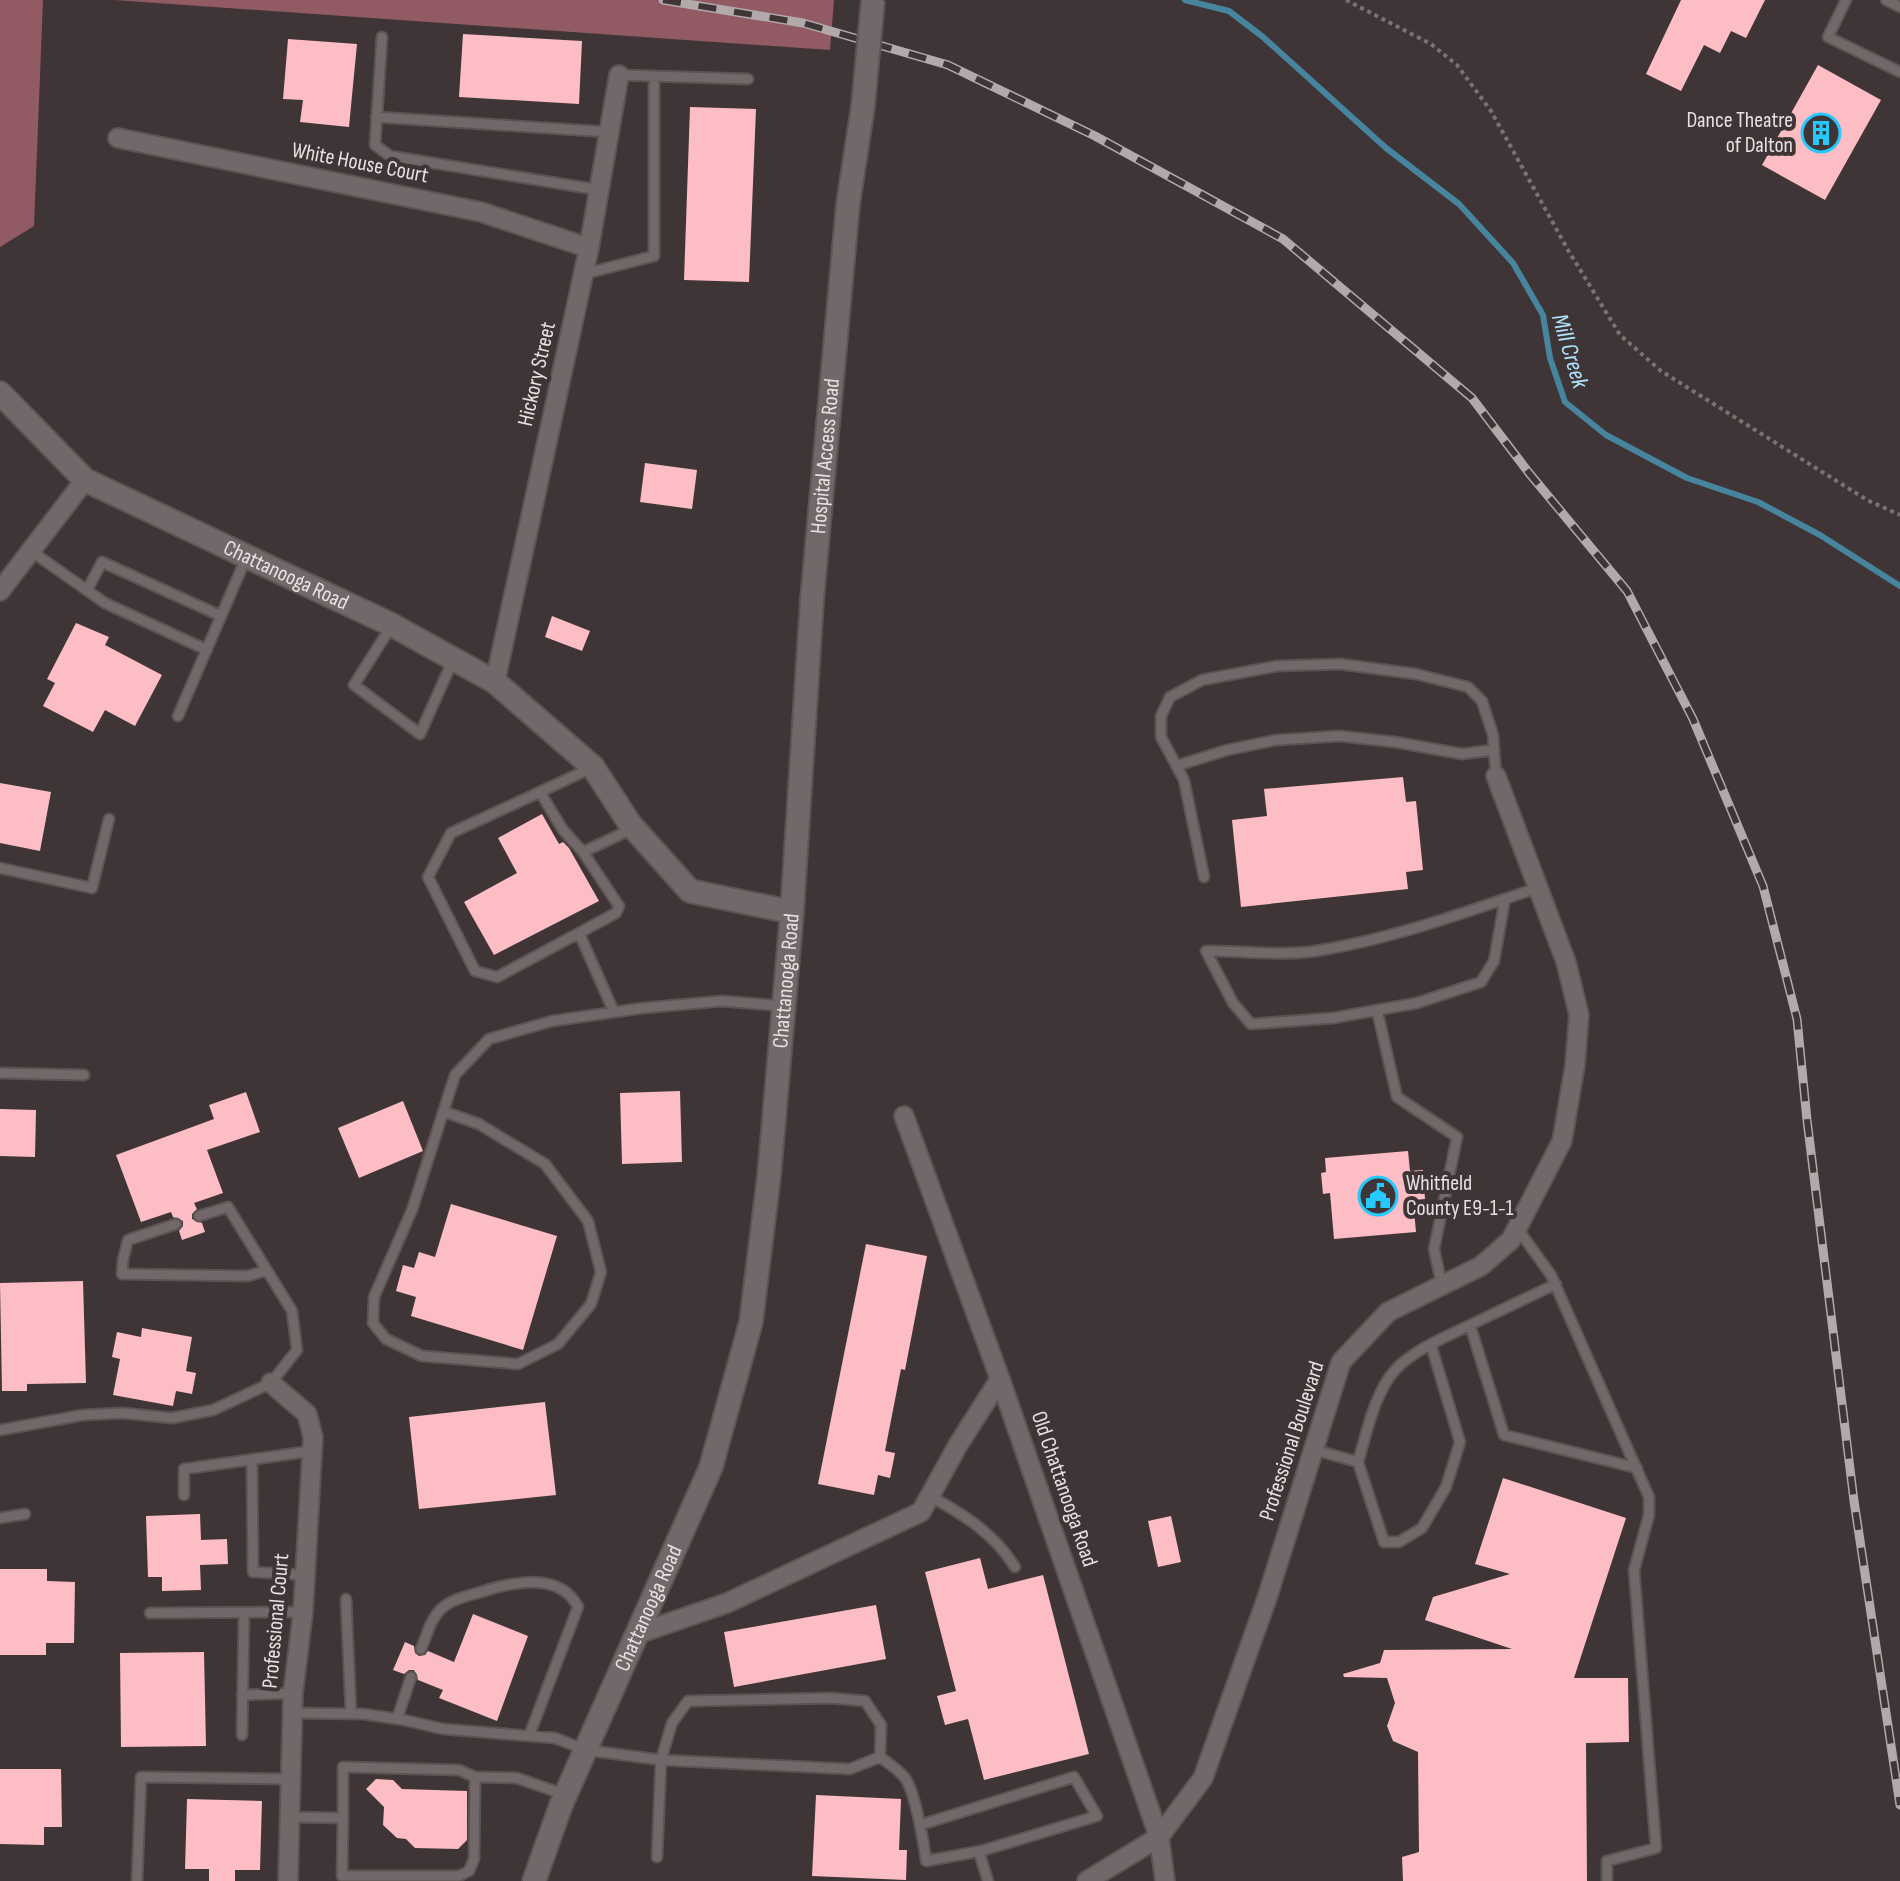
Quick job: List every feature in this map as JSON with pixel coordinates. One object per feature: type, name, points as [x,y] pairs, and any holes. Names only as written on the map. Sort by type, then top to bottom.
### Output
[{"type":"main road","name":"Hospital Access Road","points":[[792,912],[812,600],[848,204],[863,106],[873,0]]},
{"type":"main road","name":"Chattanooga Road","points":[[0,393],[85,480],[392,625],[495,682],[593,767],[634,828],[690,891],[792,912],[769,1176],[751,1322],[711,1467],[566,1795],[534,1881]]},
{"type":"street","name":"Hickory Street","points":[[495,682],[584,274],[619,75]]},
{"type":"street","name":"White House Court","points":[[118,138],[481,212],[589,248]]},
{"type":"street","points":[[3,581],[31,551],[85,480]]},
{"type":"street","name":"Professional Boulevard","points":[[1087,1881],[1159,1837],[1203,1778],[1267,1598],[1341,1362],[1388,1312],[1481,1266],[1511,1240],[1562,1141],[1575,1065],[1579,1015],[1566,962],[1540,887],[1496,776]]},
{"type":"street","name":"Old Chattanooga Road","points":[[904,1116],[1000,1379],[1159,1837],[1165,1881]]},
{"type":"street","points":[[637,1634],[727,1603],[921,1512],[958,1445],[1000,1379]]},
{"type":"street","name":"Professional Court","points":[[271,1383],[307,1414],[313,1437],[303,1612],[293,1693],[288,1881]]},
{"type":"lane","points":[[1846,0],[1828,37],[1900,72]]},
{"type":"lane","points":[[1886,0],[1900,7]]},
{"type":"lane","points":[[382,37],[375,145],[390,156],[599,190]]},
{"type":"lane","points":[[619,75],[748,79]]},
{"type":"lane","points":[[584,274],[654,256],[654,76]]},
{"type":"lane","points":[[376,117],[609,132]]},
{"type":"lane","points":[[31,551],[105,603],[207,650]]},
{"type":"lane","points":[[178,716],[247,556]]},
{"type":"lane","points":[[87,590],[102,562],[221,616]]},
{"type":"lane","points":[[392,625],[354,685],[420,734],[454,659]]},
{"type":"lane","points":[[1204,877],[1184,780],[1161,737],[1161,716],[1170,697],[1202,680],[1277,666],[1340,664],[1416,674],[1468,687],[1482,701],[1493,735],[1496,776]]},
{"type":"lane","points":[[1176,766],[1227,750],[1276,740],[1339,736],[1462,754],[1493,750]]},
{"type":"lane","points":[[540,792],[563,830],[583,852],[619,906],[616,913],[497,977],[475,971],[428,877],[451,833],[593,767]]},
{"type":"lane","points":[[0,868],[92,888],[109,819]]},
{"type":"lane","points":[[583,852],[634,828]]},
{"type":"lane","points":[[1505,899],[1494,961],[1481,982],[1417,1003],[1333,1018],[1251,1024],[1233,1003],[1206,951],[1313,951],[1376,939],[1540,887]]},
{"type":"lane","points":[[579,933],[614,1012]]},
{"type":"lane","points":[[445,1112],[479,1124],[545,1164],[588,1221],[601,1272],[591,1304],[558,1344],[518,1364],[422,1356],[386,1339],[373,1323],[374,1297],[412,1210],[455,1075],[489,1039],[552,1021],[722,1001],[784,1006]]},
{"type":"lane","points":[[1377,1010],[1397,1097],[1457,1137],[1434,1249],[1442,1286]]},
{"type":"lane","points":[[0,1073],[84,1075]]},
{"type":"lane","points":[[0,1430],[83,1415],[122,1413],[172,1418],[213,1410],[271,1383],[297,1350],[292,1311],[228,1207],[199,1216]]},
{"type":"lane","points":[[176,1224],[128,1240],[122,1274],[248,1276],[267,1270]]},
{"type":"lane","points":[[1517,1228],[1556,1284],[1649,1497],[1649,1515],[1634,1570],[1656,1848],[1607,1861],[1607,1881]]},
{"type":"lane","points":[[1431,1345],[1460,1442],[1446,1487],[1422,1528],[1399,1542],[1384,1542],[1358,1462],[1377,1401],[1394,1371],[1431,1345],[1556,1284]]},
{"type":"lane","points":[[1470,1325],[1504,1435],[1637,1468]]},
{"type":"lane","points":[[1315,1450],[1358,1462]]},
{"type":"lane","points":[[184,1495],[184,1469],[312,1451]]},
{"type":"lane","points":[[252,1460],[253,1572],[305,1575]]},
{"type":"lane","points":[[930,1496],[971,1519],[1002,1547],[1015,1567]]},
{"type":"lane","points":[[0,1518],[25,1514]]},
{"type":"lane","points":[[421,1649],[432,1619],[455,1600],[511,1582],[546,1583],[573,1595],[578,1607],[529,1736]]},
{"type":"lane","points":[[346,1599],[351,1714]]},
{"type":"lane","points":[[150,1613],[303,1612]]},
{"type":"lane","points":[[242,1735],[244,1613]]},
{"type":"lane","points":[[397,1719],[411,1677]]},
{"type":"lane","points":[[242,1695],[293,1693]]},
{"type":"lane","points":[[657,1857],[661,1760],[672,1723],[688,1701],[865,1701],[881,1725],[880,1757]]},
{"type":"lane","points":[[292,1713],[351,1714],[397,1719],[443,1729],[555,1738],[586,1750],[661,1760],[850,1769],[880,1757]]},
{"type":"lane","points":[[880,1757],[906,1779],[920,1825],[926,1861],[979,1852],[1097,1816],[1074,1777],[920,1825]]},
{"type":"lane","points":[[475,1777],[474,1859],[469,1871],[459,1876],[407,1879],[342,1876],[343,1767],[459,1770],[475,1777],[517,1778],[566,1795]]},
{"type":"lane","points":[[137,1881],[141,1777],[290,1779]]},
{"type":"lane","points":[[289,1817],[343,1818]]},
{"type":"lane","points":[[979,1852],[988,1881]]},
{"type":"path","points":[[1346,0],[1431,44],[1457,65],[1491,111],[1568,250],[1620,335],[1661,371],[1867,500],[1900,515]]},
{"type":"shaded area","points":[[0,0],[43,0],[34,226],[0,247]]},
{"type":"shaded area","points":[[114,0],[834,0],[830,50]]},
{"type":"building","points":[[1681,0],[1765,0],[1746,38],[1731,31],[1720,53],[1704,45],[1681,91],[1646,74]]},
{"type":"building","points":[[463,34],[582,41],[579,104],[459,97]]},
{"type":"building","points":[[288,39],[357,44],[349,127],[300,122],[303,100],[283,99]]},
{"type":"building","name":"Dance Theatre of Dalton","points":[[1818,65],[1881,100],[1825,200],[1762,165]]},
{"type":"building","points":[[690,107],[756,109],[749,282],[684,280]]},
{"type":"building","points":[[645,463],[697,470],[692,509],[640,502]]},
{"type":"building","points":[[552,616],[590,631],[582,651],[545,637]]},
{"type":"building","points":[[76,623],[109,637],[105,645],[162,675],[135,726],[105,710],[93,732],[43,706],[55,683],[47,679]]},
{"type":"building","points":[[1403,777],[1406,802],[1416,801],[1423,870],[1406,872],[1408,889],[1241,907],[1232,820],[1267,816],[1264,789]]},
{"type":"building","points":[[0,783],[51,792],[40,851],[0,843]]},
{"type":"building","points":[[542,814],[559,844],[563,842],[569,848],[599,901],[494,955],[464,902],[517,873],[498,838]]},
{"type":"building","points":[[680,1091],[682,1162],[622,1164],[620,1093]]},
{"type":"building","points":[[246,1092],[260,1132],[207,1150],[223,1193],[194,1203],[197,1209],[192,1219],[202,1223],[205,1232],[182,1240],[179,1231],[183,1221],[173,1217],[171,1212],[141,1222],[116,1155],[214,1119],[209,1105]]},
{"type":"building","points":[[403,1101],[423,1151],[359,1178],[338,1128]]},
{"type":"building","points":[[0,1109],[36,1110],[35,1157],[0,1156]]},
{"type":"building","name":"Whitfield County E9-1-1","points":[[1408,1151],[1410,1171],[1423,1170],[1425,1199],[1413,1200],[1416,1232],[1334,1239],[1330,1193],[1323,1194],[1321,1173],[1326,1172],[1325,1158]]},
{"type":"building","points":[[451,1204],[557,1236],[523,1350],[411,1316],[416,1297],[396,1291],[403,1265],[414,1268],[419,1252],[435,1257]]},
{"type":"building","points":[[866,1244],[927,1256],[905,1370],[901,1369],[885,1451],[895,1453],[890,1478],[878,1475],[874,1495],[818,1484]]},
{"type":"building","points":[[83,1281],[86,1383],[27,1384],[27,1391],[2,1391],[0,1283]]},
{"type":"building","points":[[142,1328],[192,1337],[186,1371],[196,1373],[192,1394],[176,1391],[173,1406],[113,1395],[120,1359],[112,1357],[117,1332],[141,1337]]},
{"type":"building","points":[[545,1402],[556,1495],[419,1509],[409,1417]]},
{"type":"building","points":[[1503,1478],[1626,1518],[1574,1678],[1628,1678],[1629,1742],[1586,1743],[1587,1881],[1403,1881],[1402,1857],[1419,1852],[1418,1752],[1393,1741],[1387,1726],[1395,1703],[1387,1678],[1344,1677],[1343,1674],[1380,1663],[1384,1650],[1512,1649],[1425,1620],[1433,1597],[1510,1574],[1475,1564]]},
{"type":"building","points":[[200,1514],[201,1540],[227,1539],[228,1564],[200,1565],[201,1590],[162,1591],[162,1577],[148,1577],[146,1516]]},
{"type":"building","points":[[1171,1516],[1181,1562],[1158,1567],[1148,1521]]},
{"type":"building","points":[[980,1558],[988,1589],[1043,1575],[1089,1754],[984,1780],[968,1719],[945,1725],[937,1696],[956,1691],[925,1572]]},
{"type":"building","points":[[0,1569],[47,1569],[47,1581],[75,1582],[74,1643],[46,1643],[46,1655],[0,1655]]},
{"type":"building","points":[[876,1605],[886,1659],[734,1687],[724,1632]]},
{"type":"building","points":[[473,1614],[528,1636],[497,1721],[439,1698],[443,1690],[418,1680],[414,1670],[404,1674],[393,1670],[405,1642],[414,1646],[419,1656],[428,1651],[454,1662]]},
{"type":"building","points":[[204,1652],[206,1746],[121,1747],[120,1653]]},
{"type":"building","points":[[0,1769],[61,1769],[62,1827],[44,1827],[44,1845],[0,1844]]},
{"type":"building","points":[[376,1779],[393,1780],[402,1789],[467,1791],[467,1840],[458,1849],[415,1848],[406,1839],[397,1838],[383,1825],[384,1807],[366,1789]]},
{"type":"building","points":[[816,1795],[901,1799],[899,1850],[907,1850],[906,1880],[812,1876]]},
{"type":"building","points":[[187,1799],[262,1801],[260,1870],[235,1870],[235,1881],[209,1881],[209,1869],[185,1869]]},
{"type":"waterway","name":"Mill Creek","points":[[1185,0],[1229,11],[1263,37],[1386,148],[1459,204],[1513,263],[1543,315],[1550,358],[1565,402],[1606,435],[1687,478],[1758,502],[1820,535],[1900,586]]},
{"type":"railway","points":[[663,0],[803,23],[948,65],[1095,136],[1283,239],[1472,398],[1529,473],[1627,591],[1693,719],[1763,886],[1797,1019],[1854,1501],[1900,1805]]},
{"type":"place","name":"Dance Theatre of Dalton","points":[[1821,133]]},
{"type":"place","name":"Whitfield County E9-1-1","points":[[1378,1196]]}]
